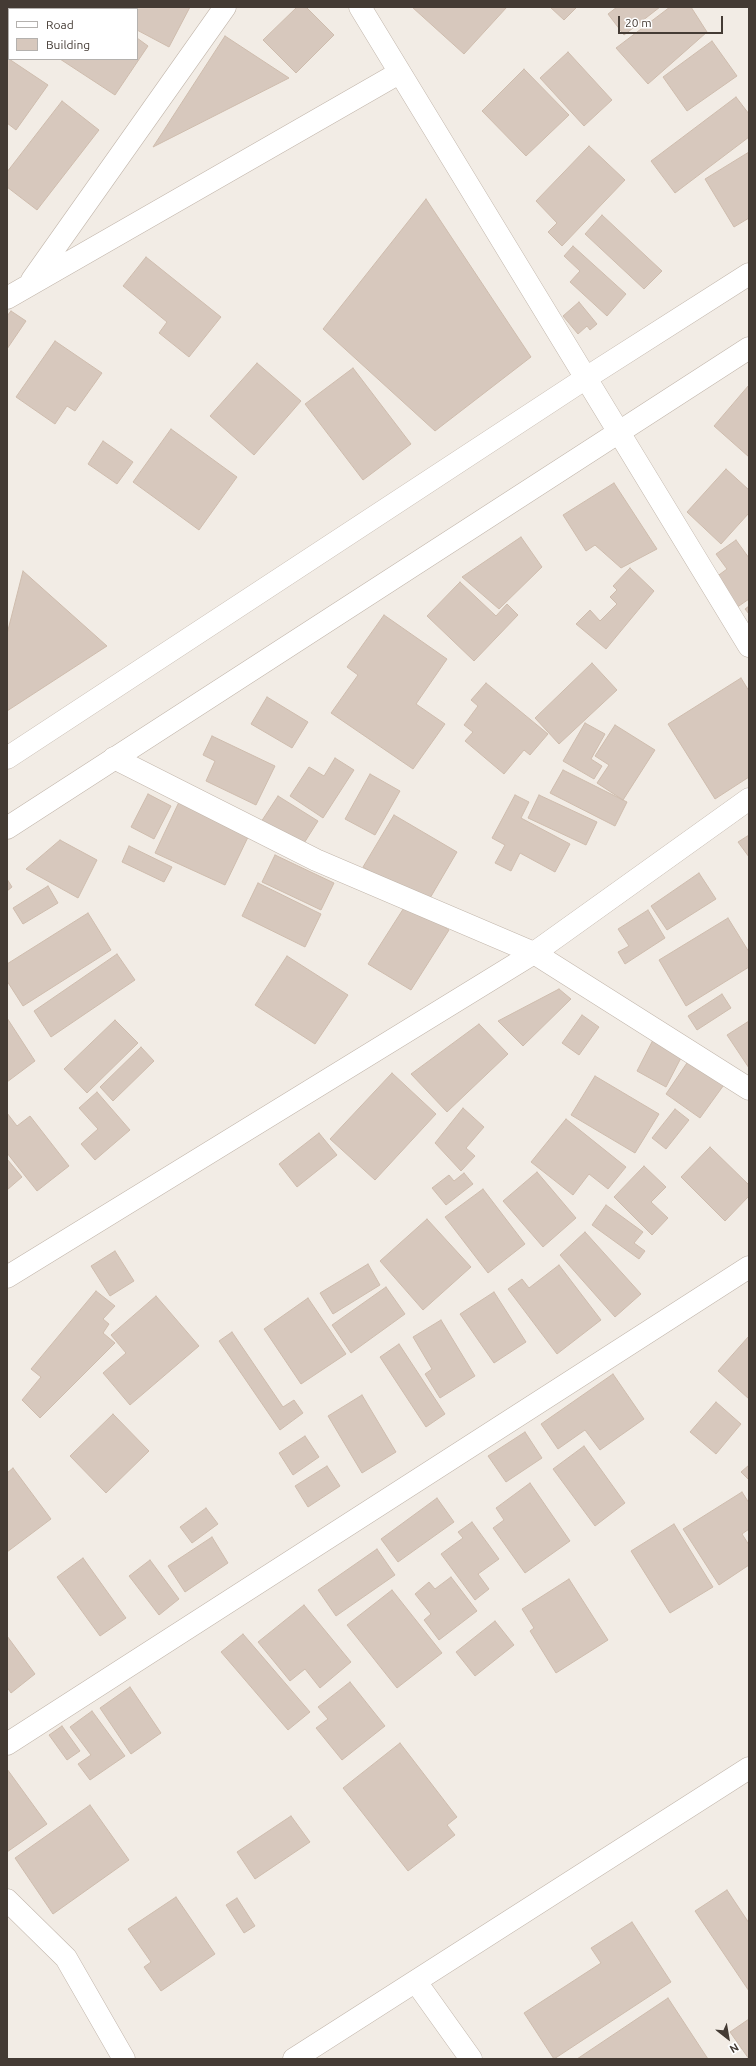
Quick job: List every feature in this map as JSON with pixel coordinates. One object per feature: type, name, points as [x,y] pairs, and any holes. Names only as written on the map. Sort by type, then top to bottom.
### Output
[{"type":"street","points":[[27,287],[225,7]]},
{"type":"street","points":[[360,7],[749,646]]},
{"type":"street","points":[[7,298],[399,73]]},
{"type":"street","points":[[7,758],[586,378],[749,274]]},
{"type":"street","points":[[7,828],[749,348]]},
{"type":"street","points":[[114,758],[316,860],[534,953],[749,1089]]},
{"type":"street","points":[[7,1277],[534,953],[749,799]]},
{"type":"street","points":[[7,1744],[749,1267]]},
{"type":"street","points":[[294,2059],[749,1768]]},
{"type":"street","points":[[7,1900],[66,1958],[124,2059]]},
{"type":"street","points":[[416,1982],[471,2059]]},
{"type":"building","points":[[90,7],[92,8],[36,8]]},
{"type":"building","points":[[190,7],[169,47],[138,31],[138,8],[114,8]]},
{"type":"building","points":[[297,7],[306,7],[334,35],[296,73],[263,40]]},
{"type":"building","points":[[412,7],[507,7],[464,54]]},
{"type":"building","points":[[550,7],[577,7],[564,20]]},
{"type":"building","points":[[617,7],[660,7],[624,35],[608,14]]},
{"type":"building","points":[[670,7],[691,7],[707,32],[648,84],[616,48]]},
{"type":"building","points":[[225,36],[289,78],[153,147]]},
{"type":"building","points":[[138,39],[148,46],[115,95],[62,60],[138,60]]},
{"type":"building","points":[[712,41],[737,76],[687,111],[663,77]]},
{"type":"building","points":[[568,52],[612,100],[584,126],[540,78]]},
{"type":"building","points":[[7,56],[8,60],[10,60],[48,85],[16,130],[7,123]]},
{"type":"building","points":[[524,69],[569,115],[526,156],[482,111]]},
{"type":"building","points":[[736,97],[749,114],[749,137],[675,193],[651,161]]},
{"type":"building","points":[[62,101],[99,130],[37,210],[7,187],[7,172]]},
{"type":"building","points":[[589,146],[625,180],[562,246],[548,232],[557,223],[536,201]]},
{"type":"building","points":[[749,152],[749,218],[734,227],[705,179]]},
{"type":"building","points":[[426,199],[531,357],[435,431],[323,329]]},
{"type":"building","points":[[602,215],[662,271],[644,289],[585,234]]},
{"type":"building","points":[[573,246],[626,294],[607,316],[570,282],[580,271],[564,256]]},
{"type":"building","points":[[146,257],[221,317],[189,357],[159,333],[167,322],[123,286]]},
{"type":"building","points":[[579,302],[597,324],[590,330],[587,326],[578,334],[563,316]]},
{"type":"building","points":[[11,311],[26,321],[7,349],[7,316]]},
{"type":"building","points":[[55,341],[102,373],[75,411],[67,406],[55,424],[16,397]]},
{"type":"building","points":[[257,363],[301,401],[254,455],[210,416]]},
{"type":"building","points":[[353,368],[411,444],[363,480],[305,404]]},
{"type":"building","points":[[749,385],[749,457],[714,426]]},
{"type":"building","points":[[171,429],[237,477],[199,530],[133,482]]},
{"type":"building","points":[[103,441],[133,462],[117,484],[88,464]]},
{"type":"building","points":[[726,469],[749,490],[749,513],[721,544],[687,512]]},
{"type":"building","points":[[614,483],[657,549],[621,568],[595,545],[586,551],[563,515]]},
{"type":"building","points":[[521,537],[542,567],[499,609],[462,577]]},
{"type":"building","points":[[736,540],[749,558],[749,599],[733,610],[712,580],[727,569],[716,554]]},
{"type":"building","points":[[630,568],[654,591],[606,649],[576,624],[590,610],[600,621],[617,604],[610,597],[617,590],[613,586]]},
{"type":"building","points":[[23,571],[107,646],[7,711],[7,634]]},
{"type":"building","points":[[460,582],[496,616],[507,604],[518,615],[474,661],[427,616]]},
{"type":"building","points":[[749,606],[749,614],[745,609]]},
{"type":"building","points":[[384,615],[447,659],[416,704],[445,724],[413,769],[331,713],[358,675],[347,667]]},
{"type":"building","points":[[592,663],[617,690],[559,744],[535,718]]},
{"type":"building","points":[[741,678],[749,691],[749,777],[715,799],[668,724]]},
{"type":"building","points":[[486,683],[548,734],[530,755],[524,750],[504,774],[465,741],[473,732],[464,725],[478,706],[471,700]]},
{"type":"building","points":[[267,697],[308,722],[292,748],[251,724]]},
{"type":"building","points":[[585,723],[605,734],[591,759],[602,766],[594,779],[563,761]]},
{"type":"building","points":[[615,725],[655,750],[623,800],[597,783],[609,765],[595,756]]},
{"type":"building","points":[[212,736],[275,766],[256,805],[206,781],[215,761],[203,755]]},
{"type":"building","points":[[335,758],[354,770],[323,818],[290,796],[309,767],[324,776]]},
{"type":"building","points":[[563,770],[627,802],[615,826],[550,793]]},
{"type":"building","points":[[370,774],[400,791],[375,835],[345,819]]},
{"type":"building","points":[[148,794],[171,806],[154,839],[131,827]]},
{"type":"building","points":[[515,795],[529,802],[521,818],[570,844],[555,872],[520,853],[511,871],[495,863],[505,845],[492,838]]},
{"type":"building","points":[[539,795],[597,822],[586,845],[528,818]]},
{"type":"building","points":[[278,796],[318,821],[301,848],[261,822]]},
{"type":"building","points":[[179,802],[249,835],[225,885],[155,853]]},
{"type":"building","points":[[394,815],[457,852],[426,905],[363,867]]},
{"type":"building","points":[[749,835],[749,857],[738,842]]},
{"type":"building","points":[[60,840],[97,860],[78,898],[26,869]]},
{"type":"building","points":[[129,846],[172,867],[164,882],[122,862]]},
{"type":"building","points":[[275,855],[334,883],[321,910],[262,882]]},
{"type":"building","points":[[699,873],[716,899],[667,930],[651,906]]},
{"type":"building","points":[[7,879],[12,887],[7,891]]},
{"type":"building","points":[[258,883],[321,914],[305,947],[242,916]]},
{"type":"building","points":[[48,886],[58,903],[23,924],[13,908]]},
{"type":"building","points":[[407,903],[449,930],[411,990],[368,964]]},
{"type":"building","points":[[648,910],[665,938],[625,964],[618,952],[629,946],[618,929]]},
{"type":"building","points":[[88,913],[111,950],[23,1006],[7,981],[7,964]]},
{"type":"building","points":[[728,918],[749,952],[749,967],[686,1006],[659,960]]},
{"type":"building","points":[[117,954],[135,980],[51,1037],[34,1011]]},
{"type":"building","points":[[287,956],[348,995],[315,1044],[255,1005]]},
{"type":"building","points":[[559,989],[571,999],[523,1046],[498,1021]]},
{"type":"building","points":[[722,994],[731,1008],[697,1030],[688,1016]]},
{"type":"building","points":[[582,1015],[599,1027],[579,1055],[562,1043]]},
{"type":"building","points":[[7,1018],[35,1061],[7,1082]]},
{"type":"building","points":[[115,1020],[138,1043],[87,1093],[64,1069]]},
{"type":"building","points":[[749,1021],[749,1068],[727,1035]]},
{"type":"building","points":[[479,1024],[508,1054],[447,1112],[411,1074]]},
{"type":"building","points":[[654,1038],[683,1054],[666,1087],[637,1071]]},
{"type":"building","points":[[141,1047],[154,1061],[113,1101],[100,1087]]},
{"type":"building","points":[[691,1057],[726,1082],[700,1118],[666,1094]]},
{"type":"building","points":[[392,1073],[436,1114],[375,1180],[330,1139]]},
{"type":"building","points":[[595,1076],[659,1114],[635,1153],[571,1115]]},
{"type":"building","points":[[97,1092],[130,1130],[95,1160],[81,1144],[98,1129],[79,1108]]},
{"type":"building","points":[[463,1108],[484,1127],[466,1148],[475,1156],[461,1171],[435,1143]]},
{"type":"building","points":[[675,1109],[689,1120],[666,1149],[652,1138]]},
{"type":"building","points":[[7,1113],[17,1126],[30,1116],[69,1166],[37,1191],[7,1153]]},
{"type":"building","points":[[566,1119],[626,1167],[608,1189],[589,1174],[573,1195],[531,1162]]},
{"type":"building","points":[[319,1133],[337,1155],[297,1187],[279,1164]]},
{"type":"building","points":[[710,1147],[749,1185],[749,1196],[725,1221],[681,1177]]},
{"type":"building","points":[[7,1159],[22,1177],[7,1190]]},
{"type":"building","points":[[644,1166],[666,1187],[651,1202],[668,1218],[652,1235],[614,1197]]},
{"type":"building","points":[[537,1172],[576,1218],[543,1247],[503,1201]]},
{"type":"building","points":[[464,1173],[473,1184],[446,1205],[432,1188],[449,1175],[454,1181]]},
{"type":"building","points":[[483,1189],[525,1244],[488,1273],[445,1217]]},
{"type":"building","points":[[606,1205],[643,1232],[634,1243],[645,1251],[639,1259],[592,1225]]},
{"type":"building","points":[[427,1219],[471,1267],[423,1310],[380,1261]]},
{"type":"building","points":[[585,1232],[641,1294],[615,1317],[560,1255]]},
{"type":"building","points":[[115,1251],[134,1281],[110,1296],[91,1266]]},
{"type":"building","points":[[368,1264],[380,1285],[333,1314],[320,1293]]},
{"type":"building","points":[[559,1265],[601,1320],[557,1354],[508,1289],[522,1279],[529,1288]]},
{"type":"building","points":[[386,1287],[405,1314],[351,1353],[332,1325]]},
{"type":"building","points":[[96,1291],[115,1306],[103,1319],[109,1324],[103,1333],[115,1343],[40,1418],[22,1400],[41,1377],[31,1369]]},
{"type":"building","points":[[494,1292],[526,1342],[494,1363],[460,1314]]},
{"type":"building","points":[[156,1296],[199,1346],[130,1405],[103,1373],[126,1353],[111,1335]]},
{"type":"building","points":[[308,1298],[346,1354],[301,1384],[264,1329]]},
{"type":"building","points":[[441,1320],[475,1376],[440,1398],[425,1374],[432,1369],[413,1337]]},
{"type":"building","points":[[232,1332],[283,1407],[294,1400],[303,1413],[280,1430],[219,1341]]},
{"type":"building","points":[[749,1336],[749,1399],[718,1371]]},
{"type":"building","points":[[399,1344],[445,1414],[426,1427],[380,1357]]},
{"type":"building","points":[[613,1374],[644,1419],[600,1450],[585,1430],[558,1449],[541,1424]]},
{"type":"building","points":[[362,1395],[396,1452],[362,1473],[328,1416]]},
{"type":"building","points":[[716,1402],[741,1424],[716,1454],[690,1432]]},
{"type":"building","points":[[113,1414],[149,1451],[106,1493],[70,1456]]},
{"type":"building","points":[[525,1432],[542,1458],[506,1482],[488,1456]]},
{"type":"building","points":[[305,1436],[319,1457],[293,1475],[279,1453]]},
{"type":"building","points":[[584,1446],[625,1503],[595,1526],[553,1469]]},
{"type":"building","points":[[749,1465],[749,1480],[741,1472]]},
{"type":"building","points":[[327,1466],[340,1486],[308,1507],[295,1486]]},
{"type":"building","points":[[13,1468],[51,1519],[7,1552],[7,1473]]},
{"type":"building","points":[[530,1483],[570,1541],[525,1573],[493,1528],[504,1520],[496,1508]]},
{"type":"building","points":[[742,1492],[749,1503],[749,1529],[742,1534],[749,1545],[749,1565],[719,1585],[683,1529]]},
{"type":"building","points":[[437,1498],[454,1522],[398,1562],[381,1539]]},
{"type":"building","points":[[206,1508],[218,1524],[192,1543],[180,1527]]},
{"type":"building","points":[[472,1522],[499,1559],[478,1574],[489,1589],[475,1600],[441,1554],[463,1538],[458,1532]]},
{"type":"building","points":[[674,1524],[713,1587],[670,1613],[631,1551]]},
{"type":"building","points":[[212,1537],[228,1563],[185,1592],[168,1566]]},
{"type":"building","points":[[377,1549],[395,1575],[336,1616],[318,1590]]},
{"type":"building","points":[[83,1558],[126,1618],[100,1636],[57,1577]]},
{"type":"building","points":[[150,1560],[179,1599],[159,1615],[129,1576]]},
{"type":"building","points":[[451,1577],[477,1611],[439,1640],[424,1620],[431,1614],[415,1594],[429,1582],[435,1589]]},
{"type":"building","points":[[569,1579],[608,1640],[556,1673],[530,1631],[534,1628],[522,1609]]},
{"type":"building","points":[[392,1590],[442,1653],[397,1688],[347,1625]]},
{"type":"building","points":[[304,1605],[351,1662],[320,1688],[305,1669],[290,1681],[258,1642]]},
{"type":"building","points":[[495,1621],[514,1645],[475,1676],[456,1652]]},
{"type":"building","points":[[243,1634],[310,1712],[288,1730],[221,1652]]},
{"type":"building","points":[[7,1636],[35,1674],[11,1693],[7,1687]]},
{"type":"building","points":[[350,1682],[385,1726],[342,1760],[316,1728],[328,1719],[318,1707]]},
{"type":"building","points":[[130,1687],[161,1733],[131,1754],[100,1708]]},
{"type":"building","points":[[92,1711],[125,1756],[90,1780],[78,1764],[91,1755],[70,1727]]},
{"type":"building","points":[[62,1726],[80,1751],[67,1760],[49,1735]]},
{"type":"building","points":[[400,1743],[457,1817],[447,1825],[455,1835],[408,1871],[343,1788]]},
{"type":"building","points":[[7,1769],[47,1824],[7,1852]]},
{"type":"building","points":[[90,1805],[129,1860],[53,1914],[15,1858]]},
{"type":"building","points":[[291,1816],[310,1842],[255,1879],[237,1852]]},
{"type":"building","points":[[727,1890],[749,1923],[749,1991],[695,1911]]},
{"type":"building","points":[[176,1897],[215,1954],[161,1991],[144,1967],[151,1962],[128,1929]]},
{"type":"building","points":[[237,1898],[255,1926],[244,1933],[226,1905]]},
{"type":"building","points":[[632,1922],[671,1982],[554,2059],[524,2013],[601,1963],[591,1948]]},
{"type":"building","points":[[668,1998],[708,2059],[577,2059]]},
{"type":"building","points":[[749,2019],[749,2059],[730,2032]]}]
